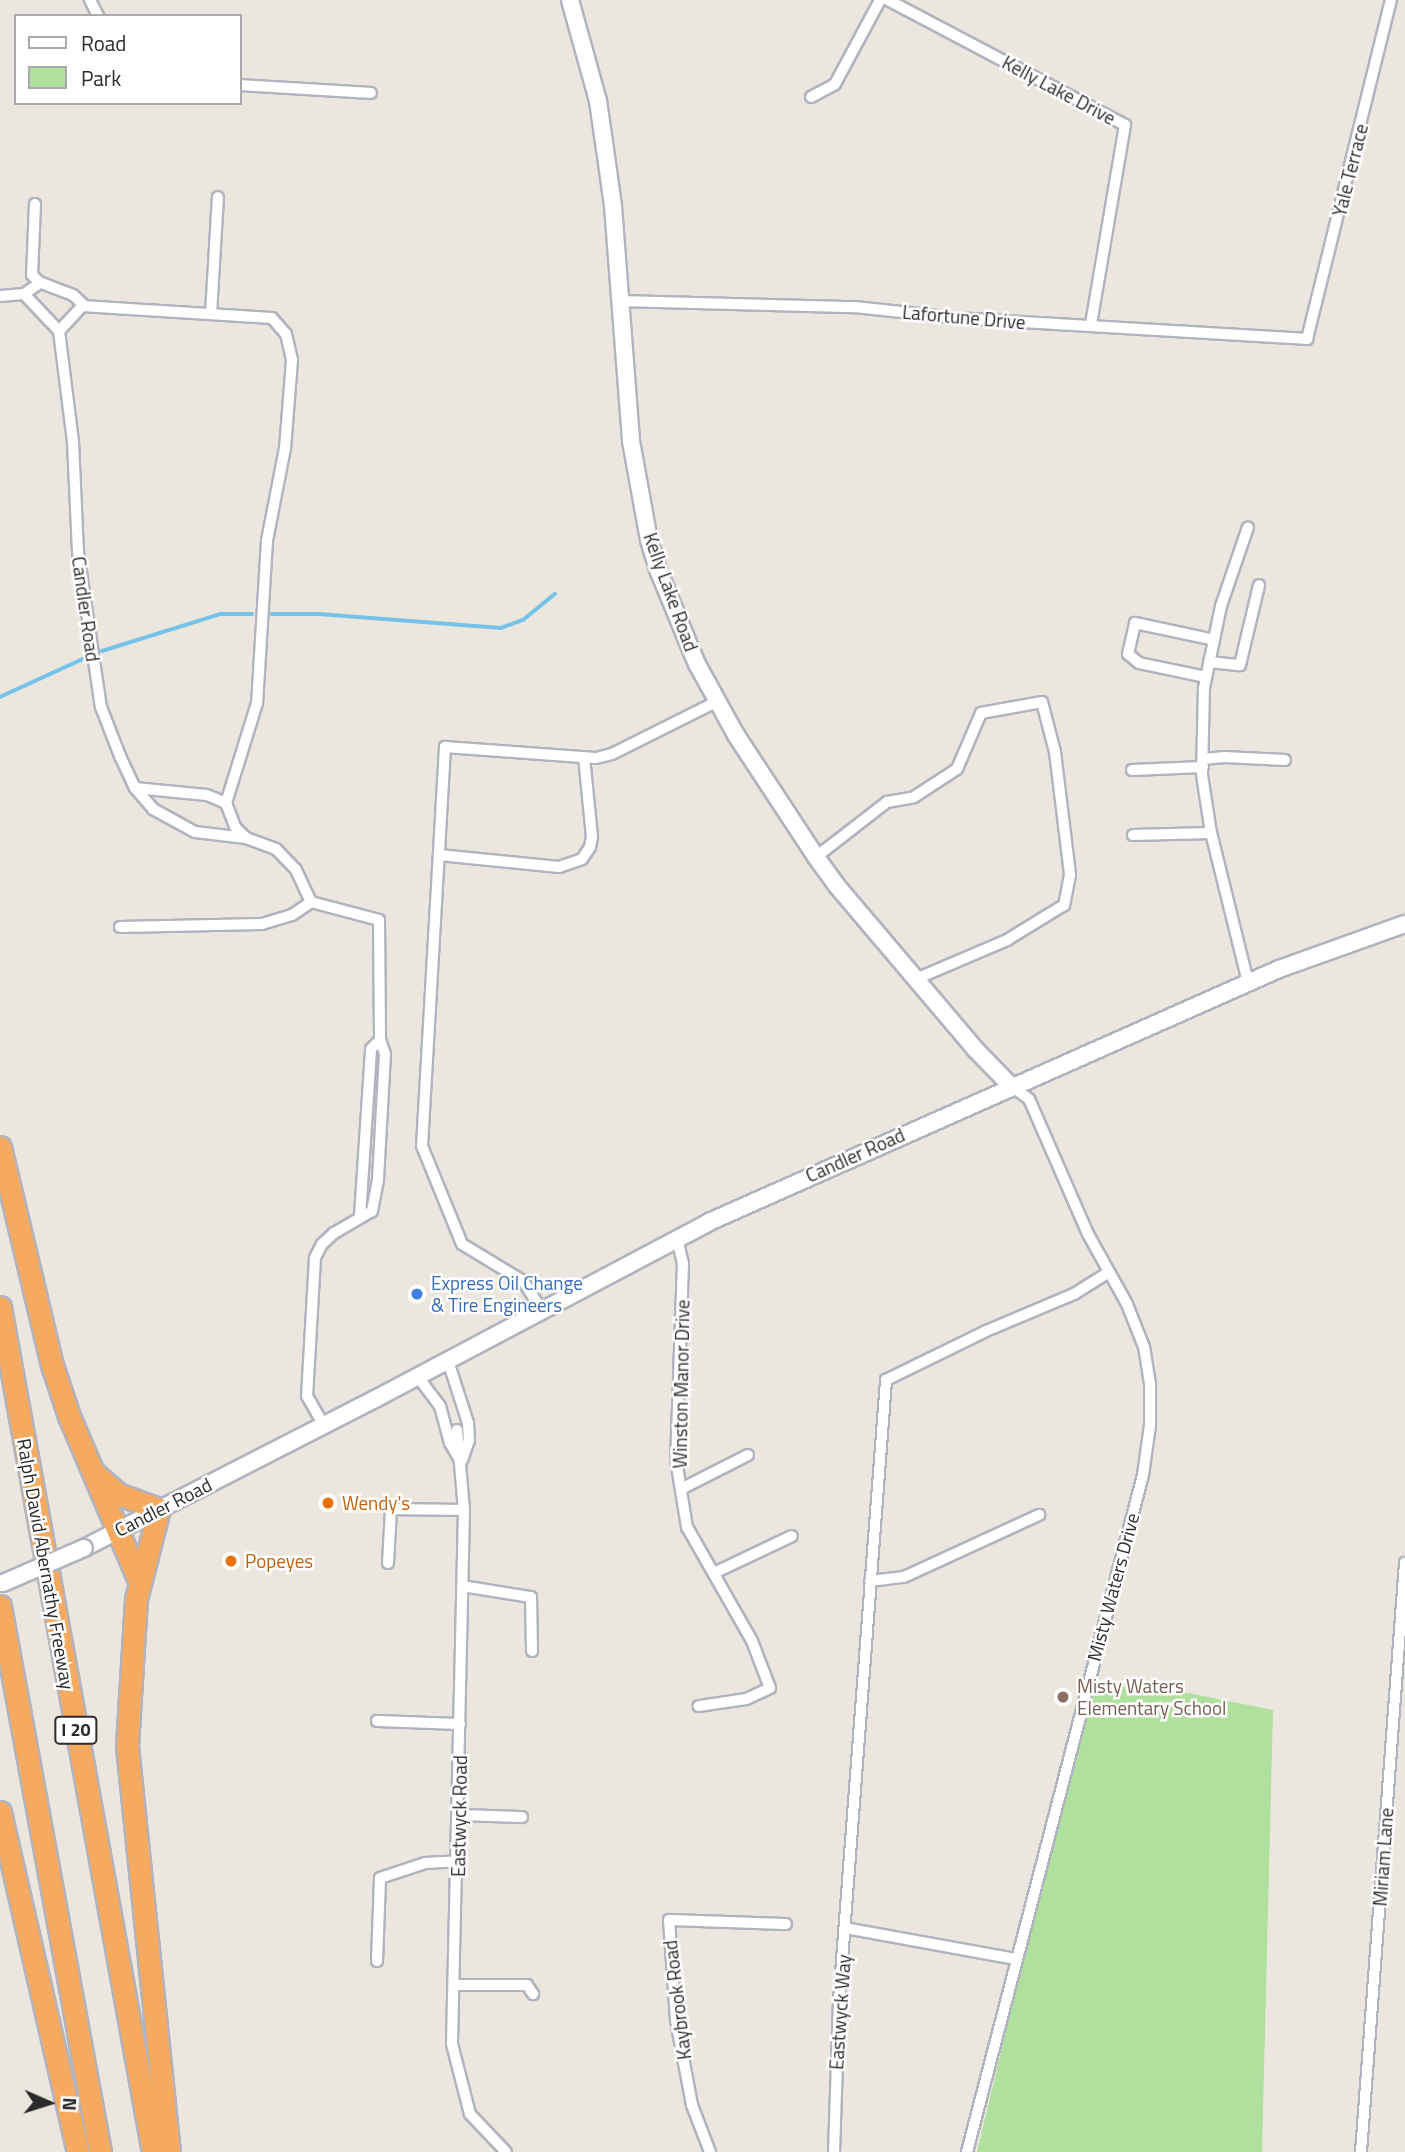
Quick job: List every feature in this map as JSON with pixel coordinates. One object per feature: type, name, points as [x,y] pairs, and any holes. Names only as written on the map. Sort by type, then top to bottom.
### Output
[{"type":"highway","points":[[0,1147],[48,1352],[69,1416],[139,1581]]},
{"type":"highway","name":"Ralph David Abernathy Freeway","points":[[0,1307],[153,2152]]},
{"type":"highway","points":[[94,1473],[118,1494],[159,1509],[139,1581],[127,1746],[169,2152]]},
{"type":"highway","name":"I 20","points":[[0,1606],[100,2152]]},
{"type":"highway","points":[[0,1812],[6,1828],[78,2152]]},
{"type":"main road","name":"Kelly Lake Road","points":[[570,0],[598,101],[613,206],[631,441],[649,540],[697,664],[736,735],[816,857],[975,1049],[1011,1086]]},
{"type":"main road","name":"Candler Road","points":[[0,1585],[84,1548],[324,1426],[677,1238],[1248,982],[1404,928]]},
{"type":"street","points":[[811,97],[835,84],[880,0]]},
{"type":"street","name":"Kelly Lake Drive","points":[[888,0],[1125,125],[1091,324]]},
{"type":"street","name":"Yale Terrace","points":[[1307,339],[1391,0]]},
{"type":"street","points":[[242,86],[371,93]]},
{"type":"street","points":[[211,314],[218,197]]},
{"type":"street","points":[[35,204],[30,270],[40,283],[73,295],[85,306]]},
{"type":"street","points":[[0,296],[24,294],[40,283]]},
{"type":"street","points":[[24,294],[59,331],[85,306],[272,318],[286,334],[292,360],[285,447],[267,541],[257,703],[226,803],[235,827],[246,838]]},
{"type":"street","name":"Lafortune Drive","points":[[620,301],[855,307],[956,318],[1091,324],[1248,338],[1307,339]]},
{"type":"street","name":"Candler Road","points":[[59,331],[73,442],[78,552],[100,707],[135,788]]},
{"type":"street","points":[[1248,527],[1220,606],[1206,677],[1203,763],[1211,833],[1248,982]]},
{"type":"street","points":[[1209,662],[1240,666],[1259,585]]},
{"type":"street","points":[[1206,677],[1139,663],[1128,654],[1135,623],[1214,640]]},
{"type":"street","points":[[542,1311],[523,1281],[462,1244],[422,1146],[445,747],[584,757],[612,754],[718,701]]},
{"type":"street","points":[[816,857],[887,802],[914,797],[957,769],[981,713],[1042,702],[1055,752],[1070,875],[1064,905],[1007,940],[916,979]]},
{"type":"street","points":[[439,855],[559,867],[582,859],[590,846],[592,836],[584,757]]},
{"type":"street","points":[[1132,770],[1203,763],[1225,757],[1285,760]]},
{"type":"street","points":[[135,788],[207,795],[226,803]]},
{"type":"street","points":[[135,788],[153,809],[195,832],[246,838],[276,849],[296,870],[311,902]]},
{"type":"street","points":[[1133,835],[1211,833]]},
{"type":"street","points":[[120,927],[262,925],[292,915],[311,902],[379,920],[380,1040],[385,1054],[378,1180],[372,1211],[360,1216],[322,1244],[314,1258],[307,1396],[324,1426]]},
{"type":"street","name":"Misty Waters Drive","points":[[967,2152],[1143,1475],[1150,1425],[1150,1384],[1144,1347],[1127,1304],[1088,1234],[1029,1099],[1011,1086]]},
{"type":"street","name":"Winston Manor Drive","points":[[677,1238],[683,1263],[676,1460],[687,1527],[752,1641],[770,1688],[746,1699],[699,1706]]},
{"type":"street","name":"Eastwyck Way","points":[[834,2152],[845,1928],[886,1380],[986,1331],[1074,1294],[1109,1272]]},
{"type":"street","name":"Eastwyck Road","points":[[448,1361],[461,1393],[468,1423],[469,1440],[461,1463]]},
{"type":"street","name":"Eastwyck Road","points":[[418,1377],[440,1406],[452,1428],[461,1463],[464,1510],[452,2044],[470,2114],[501,2150]]},
{"type":"street","points":[[452,1428],[468,1423]]},
{"type":"street","points":[[681,1489],[748,1455]]},
{"type":"street","points":[[388,1563],[391,1509],[464,1510]]},
{"type":"street","points":[[870,1581],[904,1577],[1039,1515]]},
{"type":"street","points":[[714,1573],[792,1536]]},
{"type":"street","name":"Miriam Lane","points":[[1361,2152],[1405,1563]]},
{"type":"street","points":[[462,1586],[531,1597],[532,1651]]},
{"type":"street","points":[[377,1721],[460,1724]]},
{"type":"street","points":[[458,1815],[522,1817]]},
{"type":"street","points":[[377,1961],[380,1878],[425,1864],[458,1861]]},
{"type":"street","name":"Kaybrook Road","points":[[710,2152],[692,2105],[676,2020],[669,1920],[786,1924]]},
{"type":"street","points":[[845,1928],[1016,1959]]},
{"type":"street","points":[[455,1985],[527,1985],[533,1994]]},
{"type":"green space","points":[[1089,1685],[1168,1689],[1273,1710],[1262,2152],[977,2152]]},
{"type":"waterway","points":[[272,614],[319,614],[501,628],[523,620],[555,594]]},
{"type":"waterway","points":[[102,651],[221,614],[252,614]]},
{"type":"waterway","points":[[0,697],[83,659]]},
{"type":"place","name":"Express Oil Change & Tire Engineers","points":[[417,1294]]},
{"type":"place","name":"Wendy's","points":[[328,1503]]},
{"type":"place","name":"Popeyes","points":[[231,1561]]},
{"type":"place","name":"Misty Waters Elementary School","points":[[1063,1697]]}]
